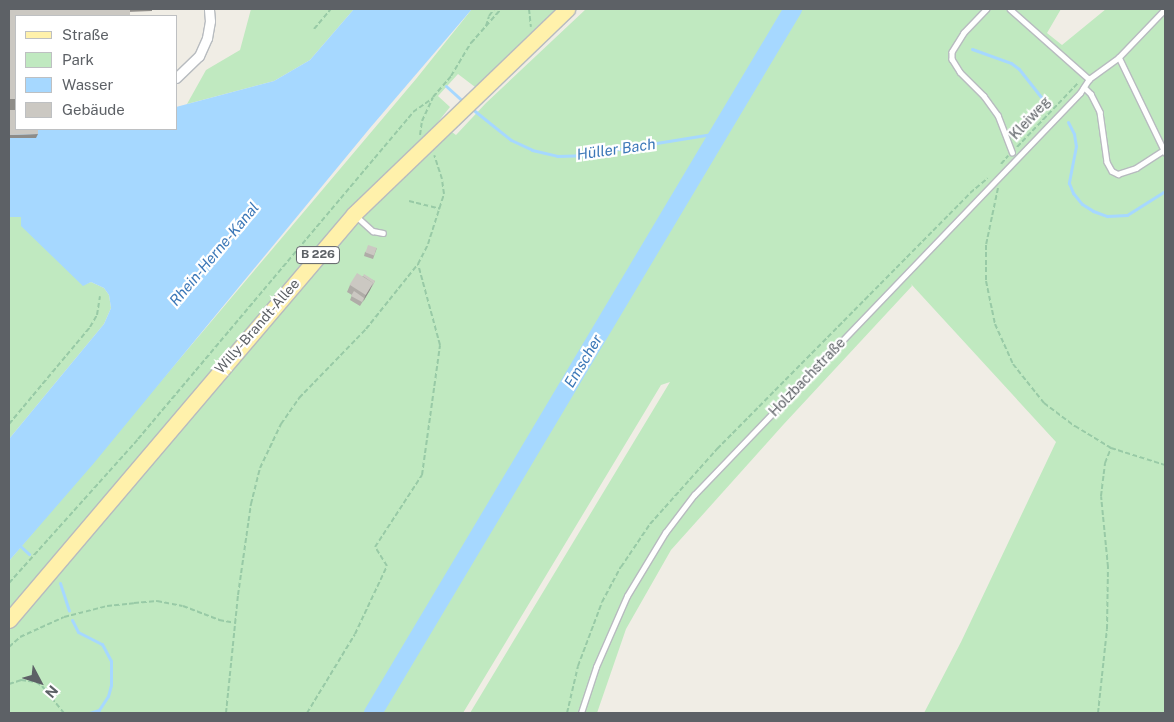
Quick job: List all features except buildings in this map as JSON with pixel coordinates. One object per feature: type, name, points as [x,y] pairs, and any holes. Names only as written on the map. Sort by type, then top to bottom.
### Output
[{"type":"main road","name":"Willy-Brandt-Allee","points":[[9,620],[354,214],[567,9]]},
{"type":"street","points":[[178,76],[199,56],[207,38],[210,21],[209,9]]},
{"type":"lane","points":[[987,9],[964,33],[952,52],[952,59],[960,72],[984,96],[998,115],[1012,152]]},
{"type":"lane","points":[[1010,9],[1089,79]]},
{"type":"lane","name":"Holzbachstraße","points":[[581,713],[596,667],[627,596],[679,514],[723,463],[995,182],[1084,87],[1089,79],[1119,57],[1165,9]]},
{"type":"lane","points":[[1084,87],[1091,94],[1100,112],[1107,162],[1112,171],[1118,174],[1136,168],[1165,151],[1119,57]]},
{"type":"lane","points":[[354,214],[373,230],[382,233]]},
{"type":"path","points":[[314,29],[330,9]]},
{"type":"path","points":[[486,26],[489,16],[494,9]]},
{"type":"path","points":[[9,583],[138,439],[413,112],[436,94],[451,76],[471,43],[501,9]]},
{"type":"path","points":[[529,9],[536,38]]},
{"type":"path","name":"Kleiweg","points":[[1001,164],[1077,83],[1089,79]]},
{"type":"path","points":[[423,140],[419,133],[420,127],[433,97]]},
{"type":"path","points":[[226,713],[251,504],[260,468],[281,424],[299,398],[366,329],[418,264],[444,194],[442,179],[430,149]]},
{"type":"path","points":[[995,182],[998,186],[986,244],[986,281],[995,324],[1013,364],[1044,403],[1074,426],[1111,448],[1165,465]]},
{"type":"path","points":[[409,201],[440,209]]},
{"type":"path","points":[[307,713],[354,634],[387,566],[375,547],[422,475],[440,345],[418,264]]},
{"type":"path","points":[[9,424],[90,327],[97,314],[100,296]]},
{"type":"path","points":[[1098,713],[1107,629],[1108,567],[1101,496],[1106,463],[1111,448]]},
{"type":"path","points":[[9,647],[20,636],[64,617],[107,606],[157,601],[183,606],[236,623]]},
{"type":"path","points":[[9,684],[21,680],[36,682],[42,686],[64,713]]},
{"type":"green space","points":[[251,9],[354,9],[310,60],[274,81],[187,104],[206,70],[240,50]]},
{"type":"green space","points":[[472,9],[559,9],[475,87],[458,74],[438,96],[450,107],[438,122],[456,135],[486,103],[586,9],[1061,9],[1047,33],[1062,45],[1106,9],[1165,9],[1165,713],[924,713],[961,642],[1056,442],[911,284],[912,286],[783,425],[671,550],[626,629],[597,713],[470,713],[670,382],[661,385],[463,713],[9,713],[9,561],[416,79]]},
{"type":"green space","points":[[9,217],[21,217],[83,285],[91,282],[104,288],[109,295],[111,308],[104,324],[9,439]]},
{"type":"water","name":"Rhein-Herne-Kanal","points":[[354,9],[472,9],[370,128],[94,463],[9,561],[9,439],[104,324],[111,308],[109,295],[104,288],[91,282],[83,286],[21,226],[21,217],[9,217],[9,119],[15,130],[178,130],[178,106],[274,81],[310,60]]},
{"type":"waterway","name":"Emscher","points":[[373,713],[793,9]]},
{"type":"waterway","points":[[972,49],[1011,63],[1019,69],[1045,102]]},
{"type":"waterway","name":"Hüller Bach","points":[[446,86],[464,102]]},
{"type":"waterway","name":"Hüller Bach","points":[[471,108],[511,140],[532,150],[557,156],[582,155],[718,133]]},
{"type":"waterway","points":[[1068,122],[1074,134],[1076,146],[1069,183],[1073,193],[1082,204],[1093,211],[1107,216],[1127,215],[1165,191]]},
{"type":"waterway","points":[[18,544],[29,554]]},
{"type":"waterway","points":[[60,583],[69,611]]},
{"type":"waterway","points":[[72,620],[78,632],[102,644],[111,661],[111,685],[108,696],[99,710],[89,713]]}]
